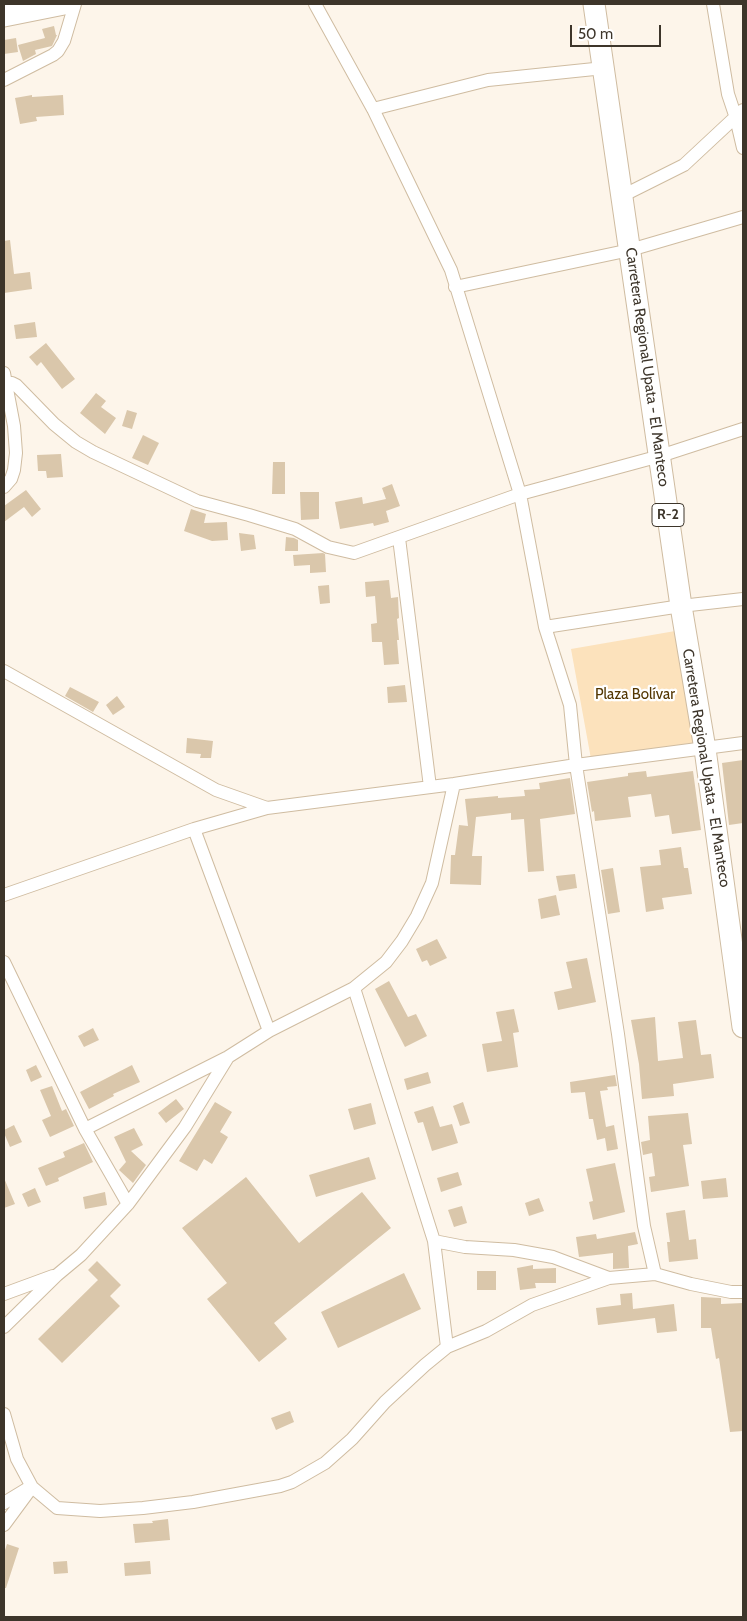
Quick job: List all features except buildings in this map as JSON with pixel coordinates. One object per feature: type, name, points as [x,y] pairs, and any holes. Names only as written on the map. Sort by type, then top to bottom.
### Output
[{"type":"main road","points":[[4,16],[29,6],[64,4]]},
{"type":"main road","name":"Carretera Regional Upata - El Manteco","points":[[594,4],[681,606],[705,749],[743,1027]]},
{"type":"street","points":[[4,80],[58,51],[64,41],[75,4]]},
{"type":"street","points":[[315,4],[373,108],[450,270],[520,494],[545,627],[570,705],[576,765],[618,1034],[644,1226],[648,1251],[655,1274]]},
{"type":"street","points":[[713,4],[728,94],[740,114],[743,148]]},
{"type":"street","points":[[373,108],[488,80],[604,68]]},
{"type":"street","points":[[622,196],[684,165],[740,114]]},
{"type":"street","points":[[455,287],[630,250],[743,217]]},
{"type":"street","points":[[5,378],[16,385],[54,424],[76,442],[197,501],[249,514],[295,529],[328,547],[354,553],[520,494],[660,456],[743,429]]},
{"type":"street","points":[[4,487],[11,479],[16,453],[14,426],[5,378]]},
{"type":"street","points":[[400,538],[430,787]]},
{"type":"street","points":[[545,627],[681,606],[743,599]]},
{"type":"street","points":[[4,671],[216,790],[267,808]]},
{"type":"street","points":[[4,896],[194,829],[267,808],[454,784],[576,765],[743,743]]},
{"type":"street","points":[[85,1128],[228,1057],[269,1031],[354,988],[386,962],[418,916],[432,883],[454,784]]},
{"type":"street","points":[[194,829],[269,1031]]},
{"type":"street","points":[[4,962],[85,1128],[128,1204]]},
{"type":"street","points":[[354,988],[434,1240],[447,1346]]},
{"type":"street","points":[[4,1326],[57,1274],[80,1255],[128,1204],[185,1127],[228,1057]]},
{"type":"street","points":[[434,1240],[465,1248],[514,1250],[553,1257],[608,1278]]},
{"type":"street","points":[[4,1294],[57,1274]]},
{"type":"street","points":[[4,1414],[17,1459],[32,1487],[57,1508],[100,1511],[193,1502],[280,1486],[292,1482],[325,1463],[352,1439],[386,1402],[447,1346],[486,1331],[532,1305],[608,1278],[655,1274],[691,1284],[731,1292],[743,1292]]},
{"type":"street","points":[[4,1503],[32,1487]]},
{"type":"street","points":[[4,1525],[32,1487]]},
{"type":"green space","name":"Plaza Bolívar","points":[[681,630],[698,742],[591,759],[571,649]]}]
